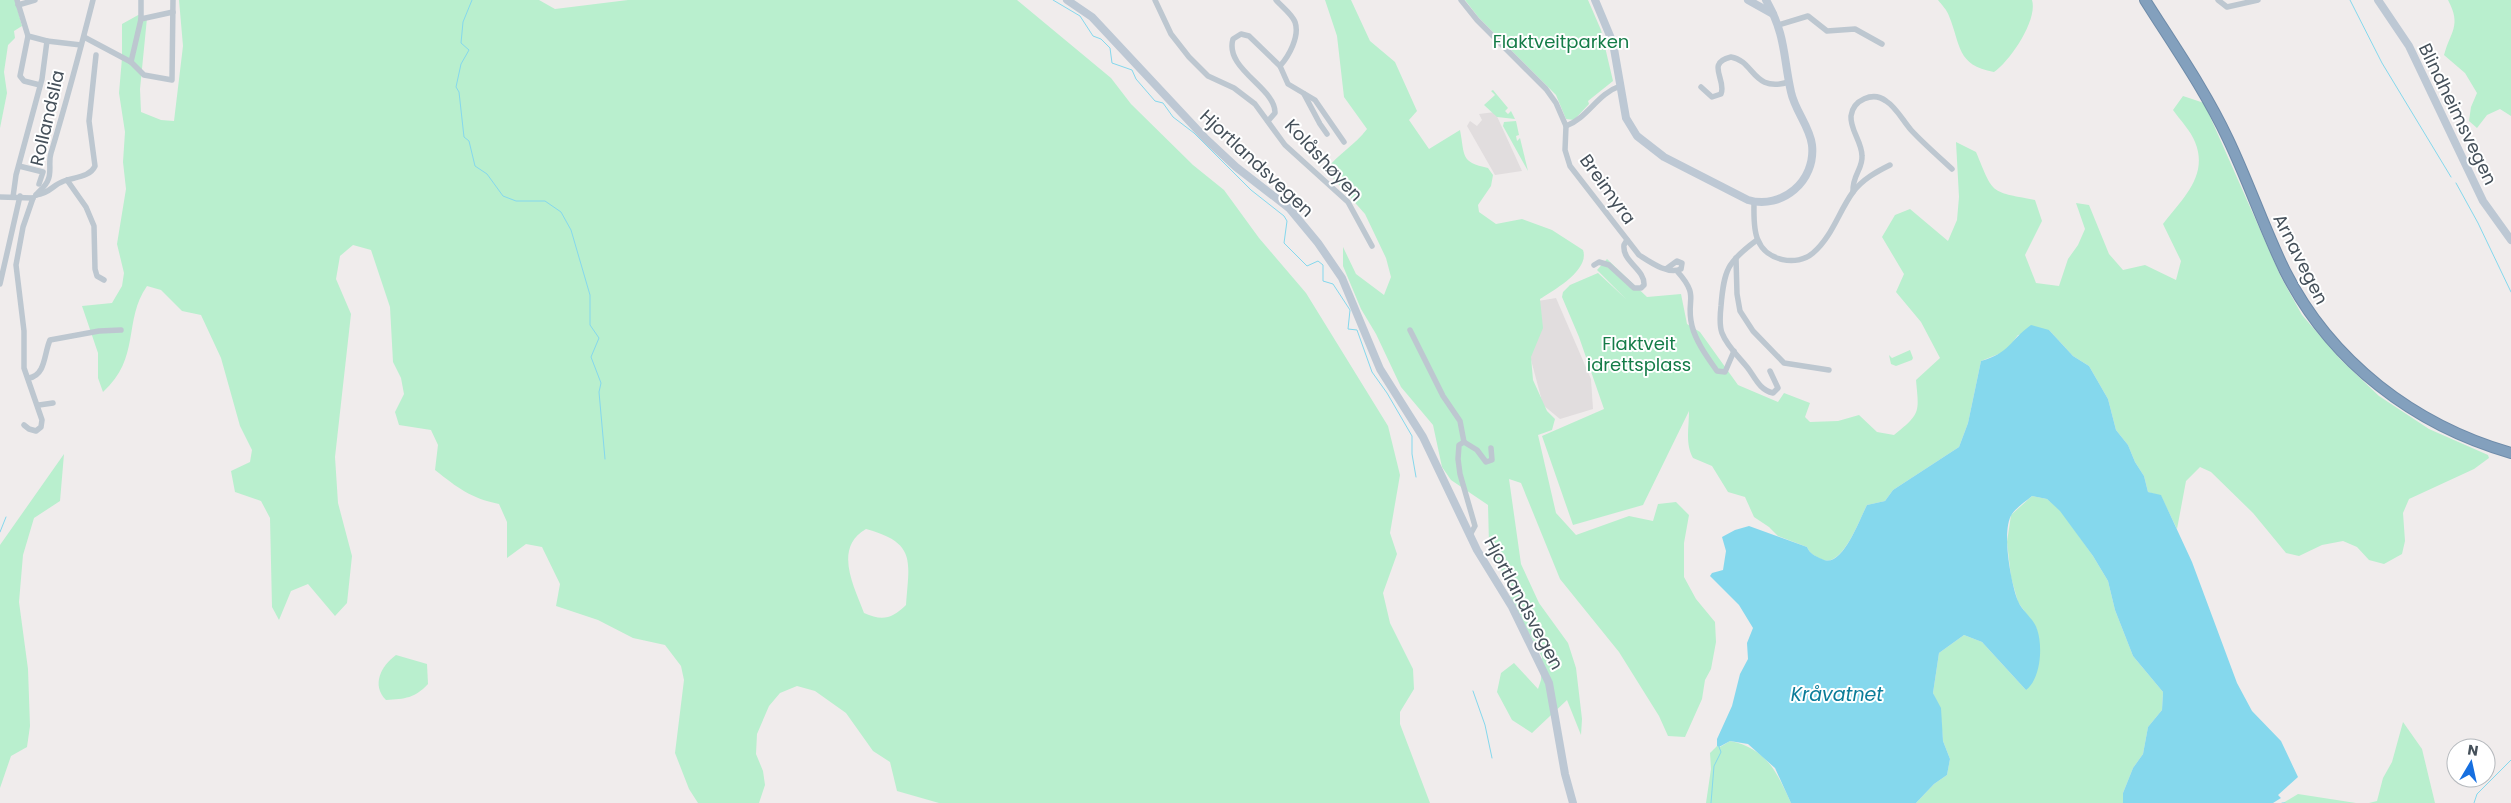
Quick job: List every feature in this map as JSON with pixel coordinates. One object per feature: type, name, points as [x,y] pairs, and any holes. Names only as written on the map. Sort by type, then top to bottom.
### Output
[{"type":"highway","name":"Arnavegen","points":[[2145,0],[2211,105],[2232,148],[2286,272],[2304,304],[2326,334],[2361,372],[2410,409],[2450,431],[2511,453]]},
{"type":"street","name":"Rollandslia","points":[[35,0],[17,3],[28,36],[20,76],[24,81],[40,85]]},
{"type":"street","name":"Rollandslia","points":[[24,425],[32,430],[41,427],[42,416],[23,361],[24,331],[16,265],[23,227],[34,196],[48,182],[50,177],[50,156],[58,134],[65,98],[84,37],[93,0]]},
{"type":"street","points":[[130,62],[141,19],[141,0]]},
{"type":"street","points":[[84,37],[130,62],[149,77],[172,80],[173,0]]},
{"type":"street","name":"Hjortlandsvegen","points":[[1067,0],[1092,16],[1206,139],[1236,166],[1289,208],[1318,243],[1342,278],[1380,369],[1419,430],[1470,536],[1512,607],[1550,682],[1565,774],[1573,803]]},
{"type":"street","name":"Kolåshøyen","points":[[1155,0],[1171,34],[1189,57],[1208,76],[1245,95],[1268,121],[1285,145],[1348,202],[1372,246]]},
{"type":"street","points":[[1276,0],[1294,21],[1296,32],[1288,57],[1280,66]]},
{"type":"street","name":"Breimyra","points":[[1461,0],[1477,20],[1546,89],[1556,102],[1566,126],[1565,150],[1570,166],[1627,240],[1644,258],[1666,269],[1677,271]]},
{"type":"street","points":[[1595,0],[1613,43],[1626,118],[1637,136],[1648,147],[1708,180],[1754,202],[1776,200],[1790,194],[1804,180],[1810,167],[1813,146],[1794,104],[1789,82],[1786,52],[1774,14],[1766,0]]},
{"type":"street","points":[[1748,0],[1774,14]]},
{"type":"street","points":[[2218,0],[2227,7],[2258,0]]},
{"type":"street","name":"Blindheimsvegen","points":[[2378,0],[2409,46],[2483,201],[2510,236]]},
{"type":"street","points":[[141,19],[173,12]]},
{"type":"street","points":[[1778,25],[1808,16],[1827,31],[1856,29],[1882,44]]},
{"type":"street","name":"Kolåshøyen","points":[[1268,121],[1275,113],[1273,102],[1240,66],[1232,49],[1233,39],[1241,34],[1249,36],[1280,66],[1288,84],[1315,100],[1344,142]]},
{"type":"street","points":[[28,36],[47,41],[81,45]]},
{"type":"street","name":"Rollandslia","points":[[0,284],[17,196],[19,166],[40,85],[47,41]]},
{"type":"street","points":[[0,197],[34,196],[50,192],[62,182],[93,171],[95,166],[89,121],[96,55]]},
{"type":"street","points":[[1701,88],[1712,97],[1721,94],[1723,87],[1718,65],[1723,60],[1731,57],[1740,61],[1762,81],[1774,85],[1789,82]]},
{"type":"street","points":[[1566,126],[1580,120],[1596,100],[1620,86]]},
{"type":"street","name":"Kolåshøyen","points":[[1304,94],[1327,134]]},
{"type":"street","points":[[1853,192],[1853,177],[1862,159],[1862,151],[1851,124],[1852,112],[1860,101],[1871,97],[1881,98],[1889,103],[1912,132],[1952,168]]},
{"type":"street","points":[[1754,202],[1757,240],[1770,254],[1784,260],[1801,260],[1808,257],[1821,245],[1853,192],[1870,176],[1890,165]]},
{"type":"street","name":"Rollandslia","points":[[19,166],[42,172],[38,184]]},
{"type":"street","points":[[67,180],[91,217],[94,226],[95,269],[97,276],[104,280]]},
{"type":"street","name":"Breimyra","points":[[1594,265],[1599,262],[1609,265],[1634,288],[1641,288],[1644,285],[1643,278],[1623,250],[1627,240]]},
{"type":"street","points":[[1757,240],[1736,258],[1724,277],[1720,318],[1721,332],[1764,390],[1773,393],[1778,388],[1770,371]]},
{"type":"street","points":[[1736,258],[1737,294],[1740,311],[1754,331],[1784,363],[1829,370]]},
{"type":"street","points":[[1666,269],[1679,260],[1682,266],[1677,271],[1691,288],[1694,332],[1717,371],[1725,372],[1734,351]]},
{"type":"street","points":[[29,378],[34,377],[41,371],[50,340],[99,331],[121,330]]},
{"type":"street","name":"Hjortlandsvegen","points":[[1410,330],[1443,396],[1460,421],[1464,442],[1459,446],[1458,459],[1474,526],[1470,536]]},
{"type":"street","points":[[38,405],[53,403]]},
{"type":"street","points":[[1464,442],[1477,450],[1486,462],[1492,460],[1491,448]]},
{"type":"shaded area","points":[[1495,112],[1522,171],[1495,175],[1467,126],[1470,121],[1477,126],[1482,120],[1479,114]]},
{"type":"shaded area","points":[[1556,298],[1591,379],[1593,409],[1560,419],[1543,405],[1525,337],[1538,301]]},
{"type":"green space","points":[[0,0],[15,0],[22,26],[14,31],[15,38],[8,45],[4,72],[7,93],[0,128]]},
{"type":"green space","points":[[179,0],[539,0],[555,9],[628,0],[1017,0],[1111,78],[1131,104],[1193,165],[1224,190],[1259,238],[1306,293],[1388,426],[1400,475],[1390,533],[1397,554],[1383,593],[1390,623],[1413,669],[1414,689],[1400,712],[1400,724],[1430,803],[939,803],[897,791],[890,762],[873,751],[846,713],[815,691],[797,686],[780,693],[769,706],[757,734],[756,754],[763,771],[765,785],[759,803],[698,803],[689,789],[675,753],[684,680],[681,666],[665,645],[633,638],[598,620],[556,606],[560,584],[542,547],[526,544],[507,558],[507,522],[499,504],[480,499],[435,470],[438,445],[431,430],[399,425],[395,412],[404,394],[401,378],[393,362],[390,307],[371,250],[353,245],[340,256],[336,279],[351,314],[335,457],[338,503],[352,556],[347,603],[335,616],[308,584],[291,591],[279,620],[272,607],[270,518],[261,501],[235,492],[231,471],[250,462],[252,450],[240,426],[221,358],[201,315],[182,311],[161,290],[147,286],[135,312],[123,366],[115,379],[103,392],[98,378],[98,353],[82,306],[112,303],[122,286],[124,273],[117,244],[126,189],[123,162],[125,132],[119,93],[122,24],[140,14],[147,18],[140,89],[141,112],[161,120],[174,121],[183,46]],"holes":[[[866,529],[882,534],[902,548],[908,565],[906,605],[891,616],[882,618],[864,613],[855,591],[848,557],[850,546],[856,537]]]},
{"type":"green space","points":[[1325,0],[1351,0],[1370,41],[1395,62],[1417,111],[1409,120],[1429,149],[1460,130],[1465,156],[1473,163],[1488,168],[1493,175],[1491,186],[1478,205],[1479,212],[1496,224],[1522,219],[1552,230],[1583,250],[1584,257],[1576,272],[1562,285],[1540,299],[1543,328],[1531,357],[1533,380],[1547,411],[1555,419],[1552,430],[1538,435],[1556,513],[1576,535],[1629,516],[1653,521],[1658,504],[1676,502],[1689,515],[1684,543],[1684,577],[1696,599],[1715,622],[1716,642],[1711,669],[1705,680],[1702,699],[1685,737],[1668,736],[1659,716],[1619,652],[1560,579],[1521,483],[1509,479],[1521,564],[1539,603],[1568,643],[1576,668],[1582,719],[1581,735],[1567,700],[1532,733],[1512,720],[1497,692],[1501,673],[1514,663],[1538,689],[1541,680],[1542,657],[1512,602],[1508,585],[1489,544],[1488,505],[1451,480],[1442,467],[1433,425],[1401,387],[1376,334],[1361,309],[1343,266],[1343,247],[1356,274],[1384,295],[1391,277],[1386,258],[1365,214],[1326,170],[1367,129],[1344,97],[1337,36]]},
{"type":"green space","name":"Flaktveitparken","points":[[1465,0],[1588,0],[1601,30],[1613,81],[1588,101],[1589,104],[1574,120],[1566,119],[1556,95],[1479,18]]},
{"type":"green space","points":[[1938,0],[2032,0],[2033,8],[2027,29],[2015,50],[1994,72],[1982,69],[1966,59],[1958,45],[1948,14]]},
{"type":"green space","points":[[2448,0],[2511,0],[2511,116],[2500,109],[2487,115],[2477,128],[2469,121],[2471,107],[2477,93],[2465,73],[2444,55],[2454,29],[2454,16]]},
{"type":"green space","points":[[1493,90],[1508,108],[1505,111],[1508,114],[1511,111],[1515,119],[1497,117],[1484,105],[1495,95],[1491,91]]},
{"type":"green space","name":"Flaktveit idrettsplass","points":[[2183,96],[2204,103],[2281,277],[2302,315],[2340,359],[2379,396],[2429,429],[2488,455],[2489,458],[2474,469],[2409,499],[2403,513],[2405,541],[2402,554],[2384,564],[2369,560],[2357,547],[2343,541],[2322,545],[2299,556],[2286,553],[2253,513],[2211,472],[2200,467],[2186,481],[2177,529],[2161,496],[2148,492],[2144,476],[2135,462],[2128,445],[2116,430],[2108,399],[2089,366],[2073,356],[2049,330],[2018,335],[2006,351],[1981,361],[1968,423],[1959,447],[1893,490],[1885,501],[1867,505],[1843,551],[1829,560],[1821,559],[1815,556],[1807,547],[1778,536],[1754,517],[1745,497],[1728,492],[1712,466],[1693,458],[1688,441],[1689,411],[1643,505],[1573,525],[1542,436],[1604,409],[1579,337],[1562,297],[1563,292],[1570,285],[1598,273],[1626,299],[1597,270],[1607,259],[1647,297],[1681,294],[1687,324],[1700,332],[1738,385],[1778,402],[1784,393],[1810,403],[1805,417],[1810,422],[1838,421],[1859,415],[1877,432],[1894,435],[1914,417],[1916,412],[1918,399],[1916,380],[1940,358],[1921,322],[1896,292],[1904,274],[1882,237],[1895,215],[1910,209],[1948,241],[1957,220],[1959,197],[1956,142],[1976,152],[1990,184],[1995,189],[2009,195],[2035,200],[2042,221],[2025,255],[2036,283],[2059,286],[2068,259],[2078,245],[2085,229],[2076,203],[2089,205],[2109,254],[2123,270],[2145,265],[2176,280],[2181,261],[2163,224],[2185,196],[2196,176],[2199,166],[2195,142],[2173,110]]},
{"type":"green space","points":[[1516,121],[1519,135],[1516,136],[1517,141],[1520,138],[1528,171],[1503,126],[1504,122]]},
{"type":"green space","points":[[1910,350],[1912,360],[1896,366],[1891,364],[1889,355],[1892,358]]},
{"type":"green space","points":[[64,454],[60,501],[34,518],[23,555],[19,602],[28,669],[30,726],[27,747],[11,756],[0,788],[0,545]]},
{"type":"green space","points":[[2032,496],[2047,499],[2061,511],[2093,556],[2108,581],[2115,610],[2133,656],[2163,692],[2162,710],[2148,727],[2143,754],[2133,768],[2123,793],[2123,803],[1916,803],[1934,784],[1947,775],[1950,759],[1943,741],[1940,708],[1933,693],[1939,653],[1964,635],[1982,642],[2026,690],[2037,629],[2018,602],[2011,577],[2007,542],[2011,515]]},
{"type":"green space","points":[[396,655],[427,664],[428,684],[419,692],[409,697],[386,700],[379,688],[380,676],[382,670]]},
{"type":"green space","points":[[2403,722],[2422,749],[2435,803],[2369,803],[2377,801],[2383,778],[2392,762]]},
{"type":"green space","points":[[1730,741],[1753,749],[1769,763],[1781,781],[1791,803],[1706,803],[1711,769],[1710,753],[1717,746],[1720,747]]},
{"type":"green space","points":[[2298,794],[2356,803],[2283,803]]},
{"type":"water","name":"Kråvatnet","points":[[2031,325],[2049,330],[2073,356],[2089,366],[2108,399],[2116,430],[2128,445],[2135,462],[2144,476],[2148,492],[2161,495],[2192,562],[2237,683],[2252,711],[2281,741],[2298,777],[2278,795],[2281,798],[2273,803],[2123,803],[2123,793],[2133,768],[2143,754],[2148,727],[2162,710],[2163,692],[2133,656],[2115,610],[2108,581],[2093,556],[2060,511],[2047,499],[2032,496],[2012,514],[2007,532],[2007,544],[2010,570],[2018,601],[2031,618],[2039,636],[2040,653],[2035,678],[2026,690],[1982,642],[1964,635],[1939,653],[1933,693],[1941,708],[1943,741],[1950,759],[1947,775],[1934,784],[1916,803],[1791,803],[1775,768],[1748,744],[1730,741],[1719,747],[1717,746],[1717,739],[1732,706],[1740,674],[1748,659],[1747,643],[1753,628],[1739,605],[1710,576],[1712,573],[1723,570],[1726,551],[1722,537],[1735,530],[1749,526],[1807,547],[1811,553],[1822,559],[1829,560],[1836,557],[1843,551],[1855,532],[1867,505],[1885,501],[1893,490],[1959,447],[1968,423],[1981,361],[1991,358],[2004,350]]},
{"type":"waterway","points":[[472,0],[463,22],[461,43],[469,50],[461,64],[456,87],[459,92],[464,137],[469,141],[475,166],[487,174],[503,196],[516,201],[545,201],[561,212],[571,230],[590,295],[590,325],[599,338],[591,357],[601,383],[599,392],[605,459]]},
{"type":"waterway","points":[[1053,0],[1080,16],[1093,36],[1101,39],[1110,48],[1112,63],[1132,70],[1136,79],[1155,101],[1163,103],[1173,117],[1194,133],[1251,190],[1284,216],[1287,221],[1284,243],[1307,266],[1318,261],[1323,265],[1323,281],[1333,284],[1350,310],[1348,329],[1357,330],[1372,372],[1387,393],[1412,436],[1412,454],[1416,477]]},
{"type":"waterway","points":[[2350,0],[2382,63],[2451,177]]},
{"type":"waterway","points":[[2456,183],[2478,223],[2511,292]]},
{"type":"waterway","points":[[0,532],[6,517]]},
{"type":"waterway","points":[[1473,691],[1485,725],[1492,758]]},
{"type":"waterway","points":[[1711,803],[1714,766],[1721,752],[1719,747]]},
{"type":"waterway","points":[[2474,803],[2477,794],[2511,760]]}]
